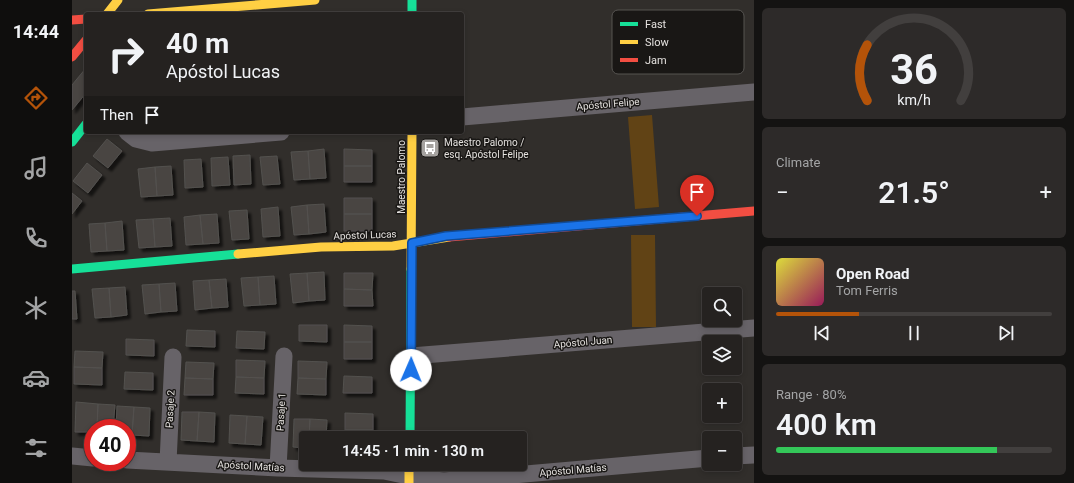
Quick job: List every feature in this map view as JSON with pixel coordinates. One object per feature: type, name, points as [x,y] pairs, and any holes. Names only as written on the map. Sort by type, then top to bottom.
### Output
[{"type":"street","points":[[109,12],[118,0]]},
{"type":"street","points":[[175,12],[184,0]]},
{"type":"street","points":[[185,12],[315,0]]},
{"type":"street","points":[[412,0],[412,12]]},
{"type":"street","points":[[72,20],[84,19]]},
{"type":"street","points":[[72,57],[84,42]]},
{"type":"street","name":"Apóstol Felipe","points":[[464,117],[754,92]]},
{"type":"street","points":[[72,142],[84,127]]},
{"type":"street","points":[[130,134],[136,139],[152,142],[255,134]]},
{"type":"street","name":"Maestro Palomo","points":[[410,431],[412,134]]},
{"type":"street","name":"Apóstol Lucas","points":[[72,269],[321,247],[393,246],[446,236],[754,211]]},
{"type":"street","name":"Apóstol Juan","points":[[411,356],[754,328]]},
{"type":"street","name":"Pasaje 1","points":[[278,468],[284,356]]},
{"type":"street","name":"Pasaje 2","points":[[168,462],[173,357]]},
{"type":"street","points":[[742,456],[754,455]]},
{"type":"street","points":[[72,456],[84,457]]},
{"type":"street","name":"Apóstol Matías","points":[[136,460],[278,468],[384,471],[409,474],[423,480],[444,480],[702,459]]},
{"type":"shaded area","points":[[652,115],[659,207],[635,209],[628,117]]},
{"type":"shaded area","points":[[631,235],[655,235],[656,327],[632,327]]},
{"type":"building","points":[[84,70],[84,95],[72,110],[72,85]]},
{"type":"building","points":[[107,139],[122,151],[108,168],[93,156]]},
{"type":"building","points":[[324,149],[326,178],[310,179],[308,151]]},
{"type":"building","points":[[344,149],[372,150],[372,166],[344,166]]},
{"type":"building","points":[[308,151],[310,179],[294,180],[291,152]]},
{"type":"building","points":[[250,155],[251,184],[234,185],[233,156]]},
{"type":"building","points":[[277,156],[280,184],[263,185],[260,157]]},
{"type":"building","points":[[228,157],[230,185],[212,186],[211,158]]},
{"type":"building","points":[[201,159],[203,187],[185,188],[184,160]]},
{"type":"building","points":[[87,163],[102,175],[88,193],[73,181]]},
{"type":"building","points":[[171,166],[173,195],[157,196],[155,167]]},
{"type":"building","points":[[344,166],[372,166],[372,182],[344,182]]},
{"type":"building","points":[[155,167],[157,196],[141,197],[138,169]]},
{"type":"building","points":[[72,193],[82,201],[72,214]]},
{"type":"building","points":[[344,198],[372,198],[372,214],[344,214]]},
{"type":"building","points":[[324,204],[326,232],[309,234],[307,205]]},
{"type":"building","points":[[307,205],[309,234],[294,235],[291,207]]},
{"type":"building","points":[[278,207],[280,236],[263,237],[261,209]]},
{"type":"building","points":[[247,210],[249,239],[232,240],[229,211]]},
{"type":"building","points":[[217,214],[219,243],[203,244],[200,215]]},
{"type":"building","points":[[344,214],[372,214],[372,231],[344,231]]},
{"type":"building","points":[[200,215],[203,244],[186,245],[184,217]]},
{"type":"building","points":[[170,218],[172,246],[155,247],[153,219]]},
{"type":"building","points":[[153,219],[155,247],[139,248],[136,220]]},
{"type":"building","points":[[122,221],[124,250],[107,251],[105,223]]},
{"type":"building","points":[[105,223],[107,251],[91,252],[89,224]]},
{"type":"building","points":[[324,272],[325,300],[309,301],[307,273]]},
{"type":"building","points":[[307,273],[309,301],[293,303],[290,274]]},
{"type":"building","points":[[344,273],[373,273],[372,290],[344,289]]},
{"type":"building","points":[[274,276],[276,304],[260,305],[258,277]]},
{"type":"building","points":[[258,277],[260,305],[244,306],[241,278]]},
{"type":"building","points":[[226,279],[228,307],[212,308],[209,280]]},
{"type":"building","points":[[209,280],[212,308],[195,310],[193,281]]},
{"type":"building","points":[[175,283],[177,311],[161,312],[159,284]]},
{"type":"building","points":[[159,284],[161,312],[145,314],[142,285]]},
{"type":"building","points":[[125,287],[127,315],[111,317],[109,288]]},
{"type":"building","points":[[109,288],[111,317],[95,318],[92,289]]},
{"type":"building","points":[[344,289],[372,290],[373,306],[344,306]]},
{"type":"building","points":[[72,291],[75,291],[77,319],[72,319]]},
{"type":"building","points":[[299,325],[327,325],[327,342],[299,341]]},
{"type":"building","points":[[344,325],[372,326],[372,342],[344,342]]},
{"type":"building","points":[[187,330],[215,331],[215,347],[186,346]]},
{"type":"building","points":[[237,331],[265,332],[264,349],[236,348]]},
{"type":"building","points":[[126,339],[154,340],[154,356],[126,355]]},
{"type":"building","points":[[344,342],[372,342],[372,359],[344,359]]},
{"type":"building","points":[[75,351],[103,352],[102,368],[74,367]]},
{"type":"building","points":[[236,360],[265,361],[264,378],[236,377]]},
{"type":"building","points":[[298,361],[327,362],[326,379],[298,378]]},
{"type":"building","points":[[186,362],[214,363],[213,379],[185,378]]},
{"type":"building","points":[[74,367],[102,368],[102,385],[74,384]]},
{"type":"building","points":[[125,372],[153,373],[153,390],[124,389]]},
{"type":"building","points":[[344,376],[372,377],[372,393],[343,393]]},
{"type":"building","points":[[236,377],[264,378],[264,394],[235,393]]},
{"type":"building","points":[[185,378],[213,379],[213,395],[184,395]]},
{"type":"building","points":[[298,378],[326,379],[326,395],[297,394]]},
{"type":"building","points":[[76,402],[98,404],[97,419],[84,419],[84,432],[75,432]]},
{"type":"building","points":[[98,404],[115,405],[114,419],[97,419]]},
{"type":"building","points":[[117,406],[134,407],[133,419],[116,419]]},
{"type":"building","points":[[134,407],[150,408],[149,436],[136,435],[136,419],[133,419]]},
{"type":"building","points":[[182,412],[199,412],[197,441],[181,440]]},
{"type":"building","points":[[199,412],[215,413],[214,442],[197,441]]},
{"type":"building","points":[[345,413],[373,414],[373,430],[345,430]]},
{"type":"building","points":[[230,415],[247,416],[245,444],[229,443]]},
{"type":"building","points":[[247,416],[263,417],[261,445],[245,444]]},
{"type":"building","points":[[294,419],[310,419],[309,431],[299,431],[299,447],[293,447]]},
{"type":"building","points":[[310,419],[327,420],[326,431],[309,431]]},
{"type":"building","points":[[345,430],[373,430],[373,431]]},
{"type":"traffic: fast","points":[[412,0],[412,12]]},
{"type":"traffic: fast","points":[[72,142],[84,127]]},
{"type":"traffic: fast","points":[[72,269],[238,254]]},
{"type":"traffic: fast","points":[[410,431],[411,269]]},
{"type":"traffic: slow","points":[[109,12],[118,0]]},
{"type":"traffic: slow","points":[[172,12],[315,0]]},
{"type":"traffic: slow","points":[[411,269],[412,134]]},
{"type":"traffic: slow","points":[[238,254],[321,247],[393,246],[449,237]]},
{"type":"traffic: slow","points":[[409,471],[409,483]]},
{"type":"traffic: jam","points":[[72,20],[84,19]]},
{"type":"traffic: jam","points":[[72,57],[84,42]]},
{"type":"traffic: jam","points":[[449,237],[754,211]]},
{"type":"place","name":"Maestro Palomo / esq. Apóstol Felipe","points":[[430,148]]},
{"type":"route","points":[[411,370],[412,243],[446,236],[697,216]]}]
